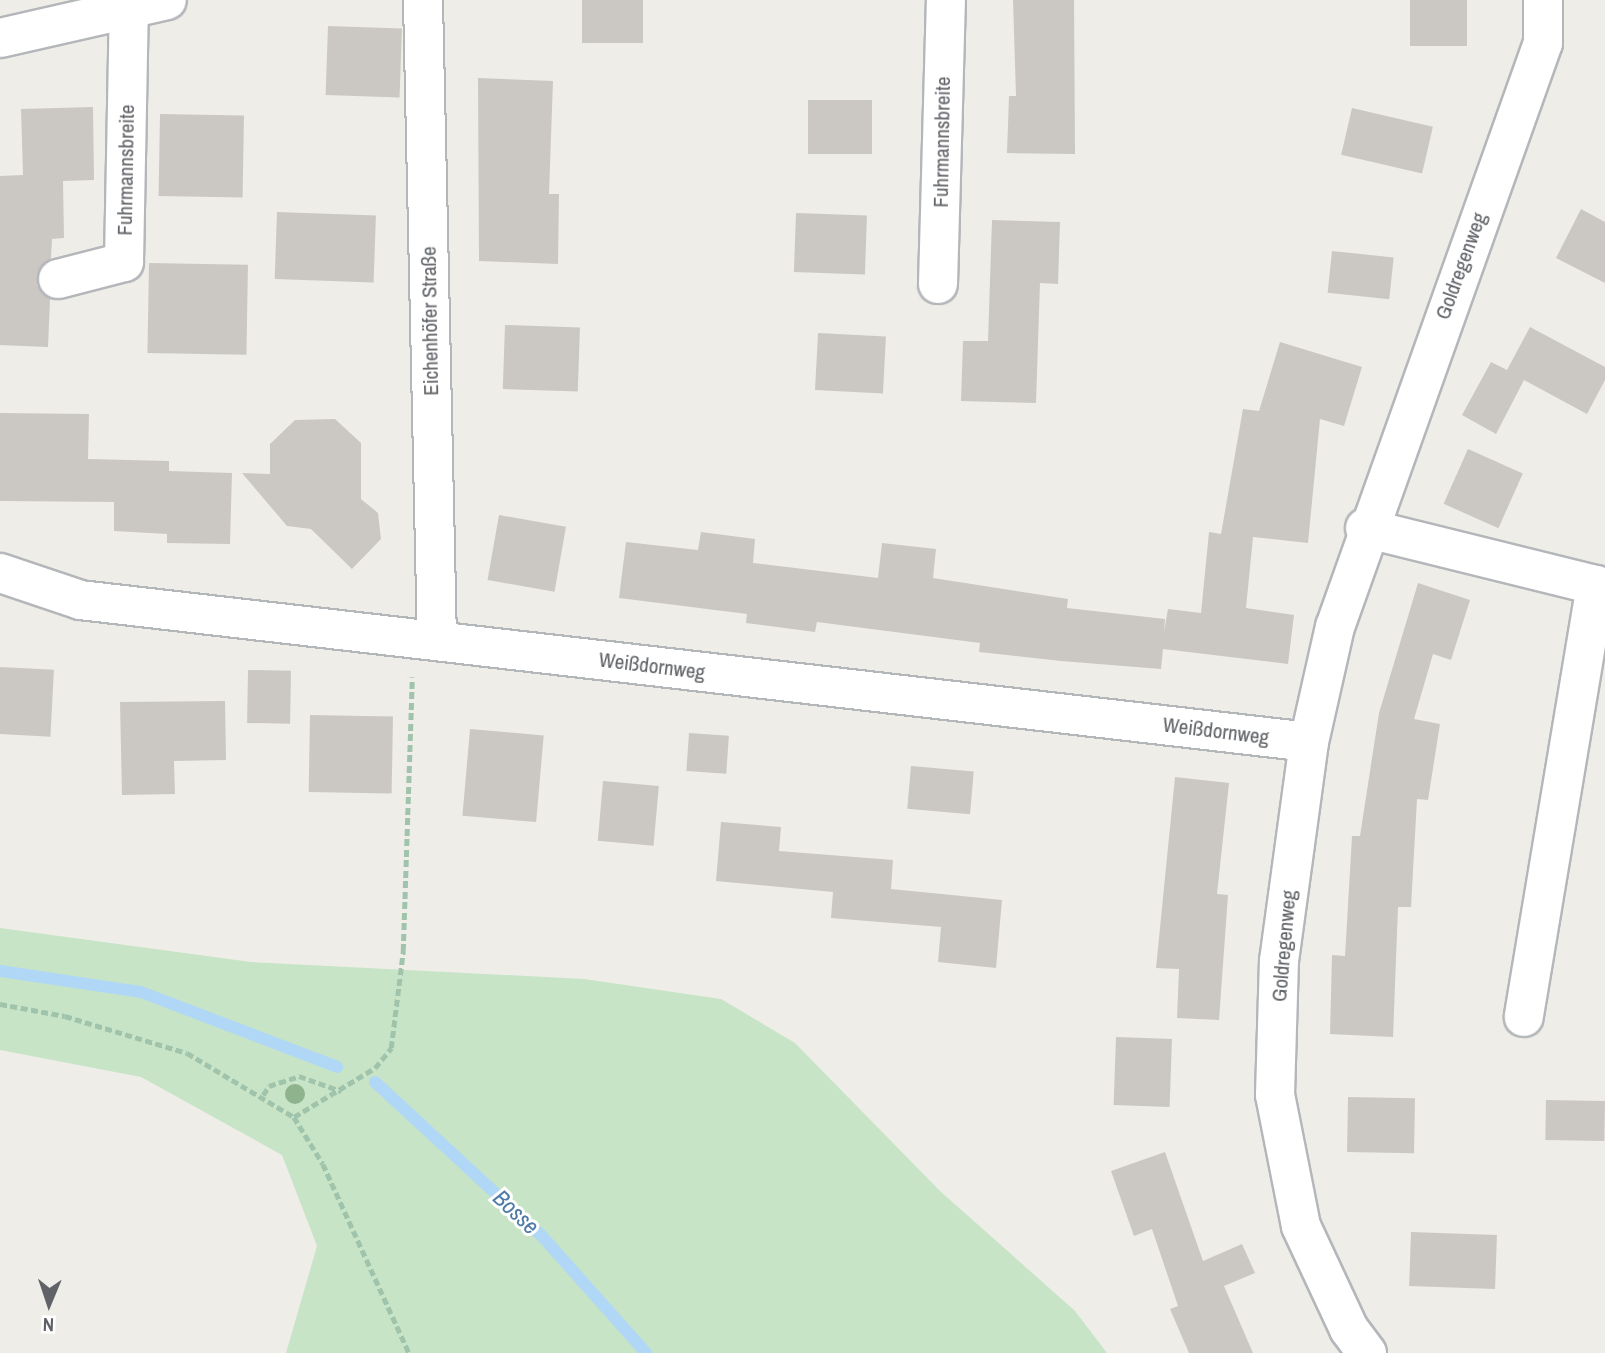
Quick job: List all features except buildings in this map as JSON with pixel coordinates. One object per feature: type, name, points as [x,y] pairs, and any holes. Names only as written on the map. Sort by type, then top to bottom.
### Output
[{"type":"street","points":[[0,38],[167,0]]},
{"type":"street","name":"Eichenhöfer Straße","points":[[423,0],[437,641]]},
{"type":"street","name":"Fuhrmannsbreite","points":[[939,284],[946,0]]},
{"type":"street","name":"Goldregenweg","points":[[1367,1353],[1349,1329],[1301,1226],[1275,1095],[1279,961],[1309,742],[1365,528],[1543,43],[1543,0]]},
{"type":"street","name":"Fuhrmannsbreite","points":[[58,279],[124,262],[129,10]]},
{"type":"street","points":[[1365,528],[1596,585],[1524,1017]]},
{"type":"street","name":"Weißdornweg","points":[[0,573],[80,600],[1309,742]]},
{"type":"path","points":[[294,1116],[341,1091],[375,1068],[391,1048],[403,951],[412,661],[437,641]]},
{"type":"path","points":[[0,1004],[65,1016],[187,1053],[263,1095],[294,1116],[323,1164],[409,1353]]},
{"type":"path","points":[[263,1095],[269,1086],[299,1076],[341,1091]]},
{"type":"green space","points":[[0,928],[251,962],[584,979],[721,999],[795,1043],[940,1191],[1075,1311],[1107,1353],[286,1353],[317,1246],[282,1155],[141,1077],[0,1050]]},
{"type":"waterway","name":"Bosse","points":[[0,971],[141,992],[337,1067]]},
{"type":"waterway","name":"Bosse","points":[[375,1082],[541,1235],[646,1353]]}]
